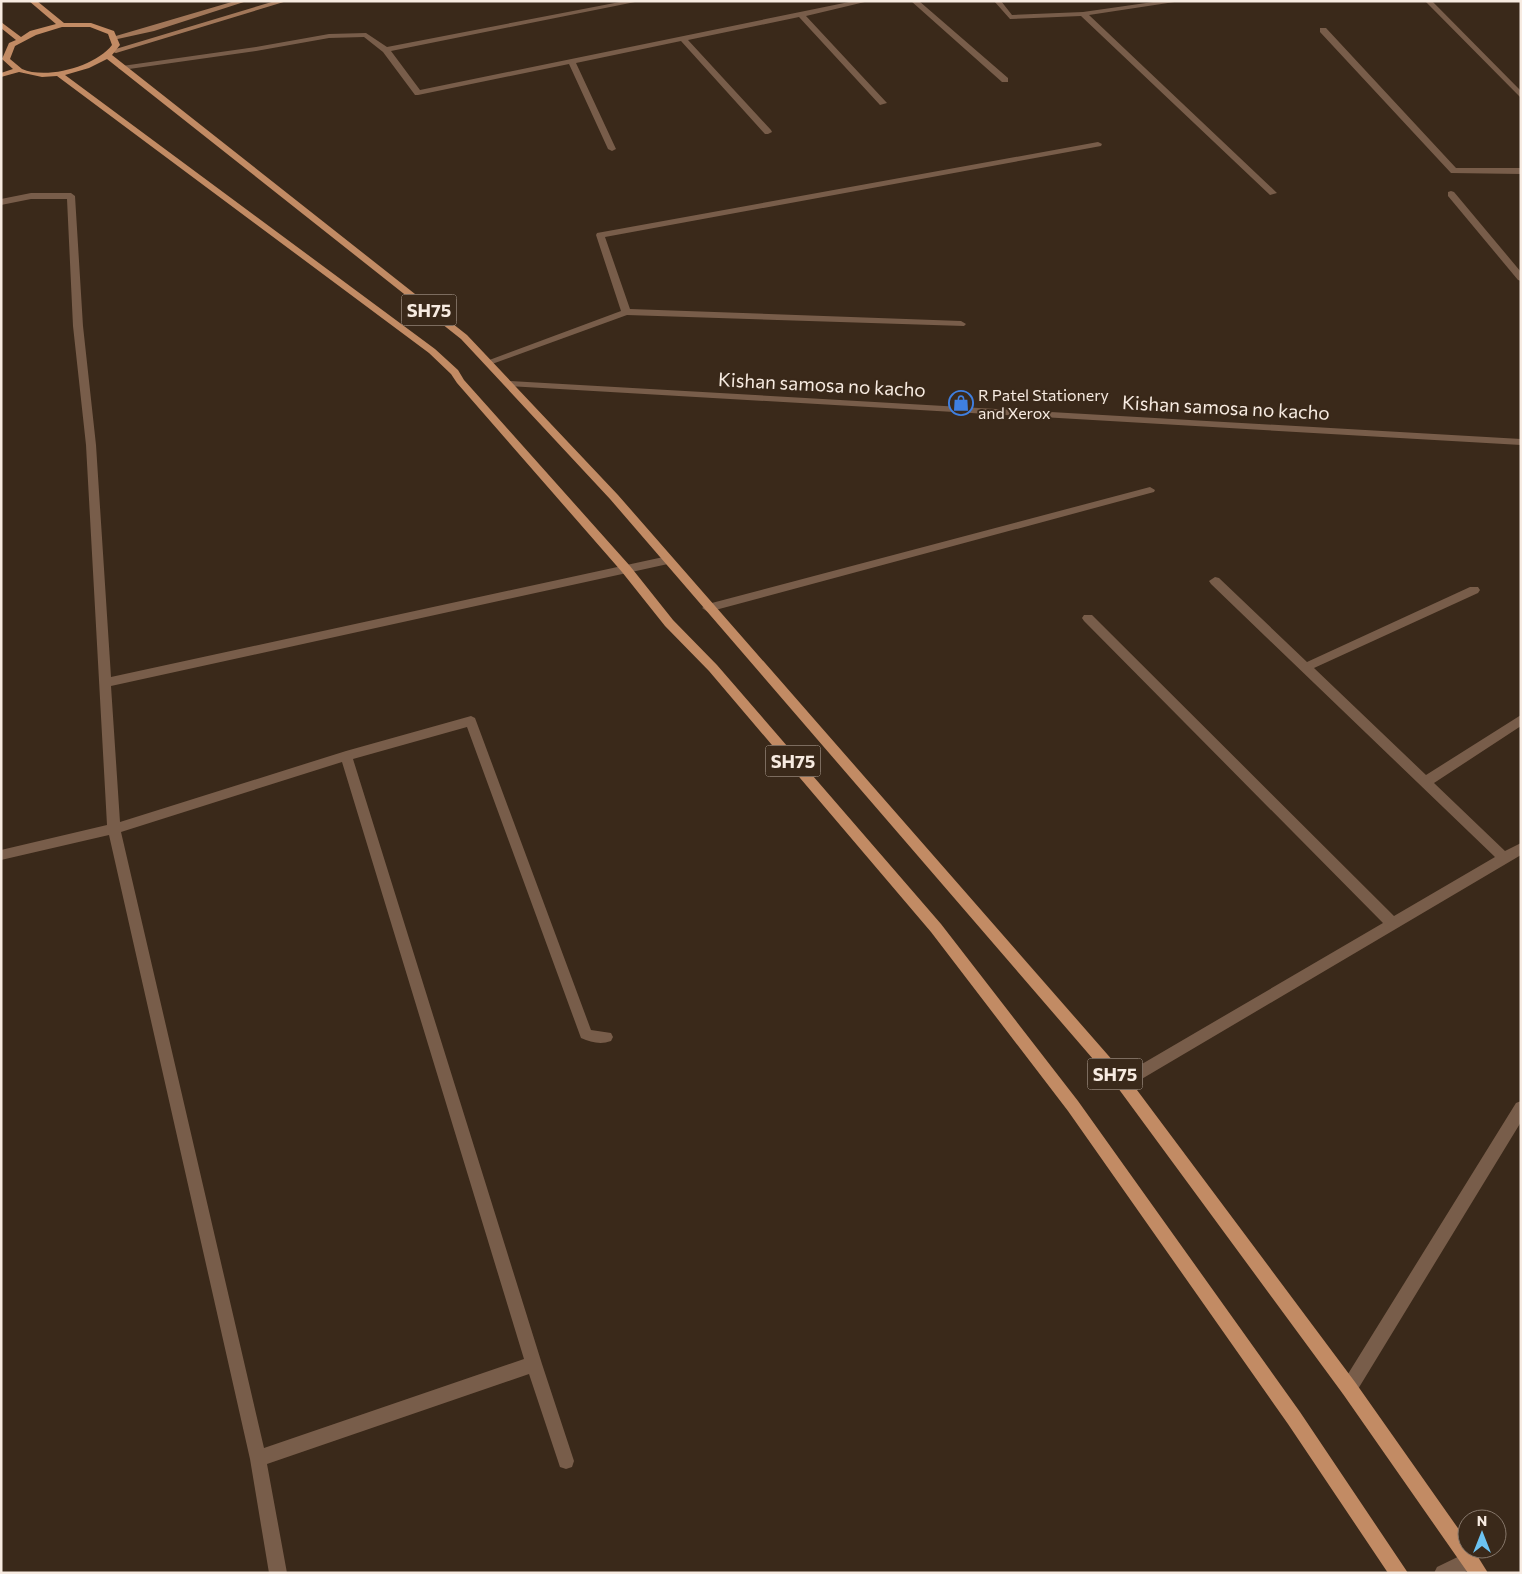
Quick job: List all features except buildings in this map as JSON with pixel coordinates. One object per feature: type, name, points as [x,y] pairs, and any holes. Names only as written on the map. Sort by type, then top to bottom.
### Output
[{"type":"main road","points":[[32,1],[62,25]]},
{"type":"main road","points":[[1,24],[21,40]]},
{"type":"main road","points":[[1,75],[19,70],[46,74],[77,70],[111,54],[116,45],[111,33],[91,25],[62,25],[33,32],[12,45],[6,59],[19,70]]},
{"type":"main road","points":[[1,52],[10,49]]},
{"type":"main road","name":"SH75","points":[[111,54],[122,68],[464,337],[614,497],[708,608],[1122,1083],[1349,1388],[1475,1566]]},
{"type":"main road","name":"SH75","points":[[58,73],[432,351],[455,372],[460,381],[626,569],[669,623],[713,668],[936,928],[1074,1106],[1294,1418],[1399,1573]]},
{"type":"street","points":[[113,38],[151,29],[244,1]]},
{"type":"street","points":[[111,54],[284,1]]},
{"type":"street","points":[[386,50],[637,1]]},
{"type":"street","points":[[122,68],[256,49],[329,36],[366,35],[386,50],[418,93],[866,1]]},
{"type":"street","points":[[914,1],[1005,80]]},
{"type":"street","points":[[997,1],[1010,17],[1084,14],[1178,1]]},
{"type":"street","points":[[1428,1],[1521,96]]},
{"type":"street","points":[[800,14],[883,103]]},
{"type":"street","points":[[1084,14],[1272,193]]},
{"type":"street","points":[[1323,30],[1454,171],[1521,171]]},
{"type":"street","points":[[682,38],[768,132]]},
{"type":"street","points":[[572,62],[612,149]]},
{"type":"street","points":[[626,312],[600,235],[1098,144]]},
{"type":"street","points":[[1451,194],[1521,278]]},
{"type":"street","points":[[1,202],[31,196],[71,196],[78,326],[91,445],[114,829],[258,1458],[278,1573]]},
{"type":"street","points":[[489,362],[626,312],[961,324]]},
{"type":"street","name":"Kishan samosa no kacho","points":[[510,384],[1521,442]]},
{"type":"street","points":[[708,608],[1150,490]]},
{"type":"street","points":[[105,683],[668,560]]},
{"type":"street","points":[[1215,580],[1504,858]]},
{"type":"street","points":[[1306,667],[1474,590]]},
{"type":"street","points":[[1088,618],[1392,923]]},
{"type":"street","points":[[1425,782],[1521,720]]},
{"type":"street","points":[[1,855],[114,829],[346,756],[472,721],[586,1034],[594,1038],[606,1037]]},
{"type":"street","points":[[346,756],[534,1364],[566,1461]]},
{"type":"street","points":[[1122,1083],[1521,848]]},
{"type":"street","points":[[1349,1388],[1521,1108]]},
{"type":"street","points":[[258,1458],[534,1364]]},
{"type":"street","points":[[1443,1573],[1475,1566]]},
{"type":"place","name":"R Patel Stationery and Xerox","points":[[961,403]]}]
